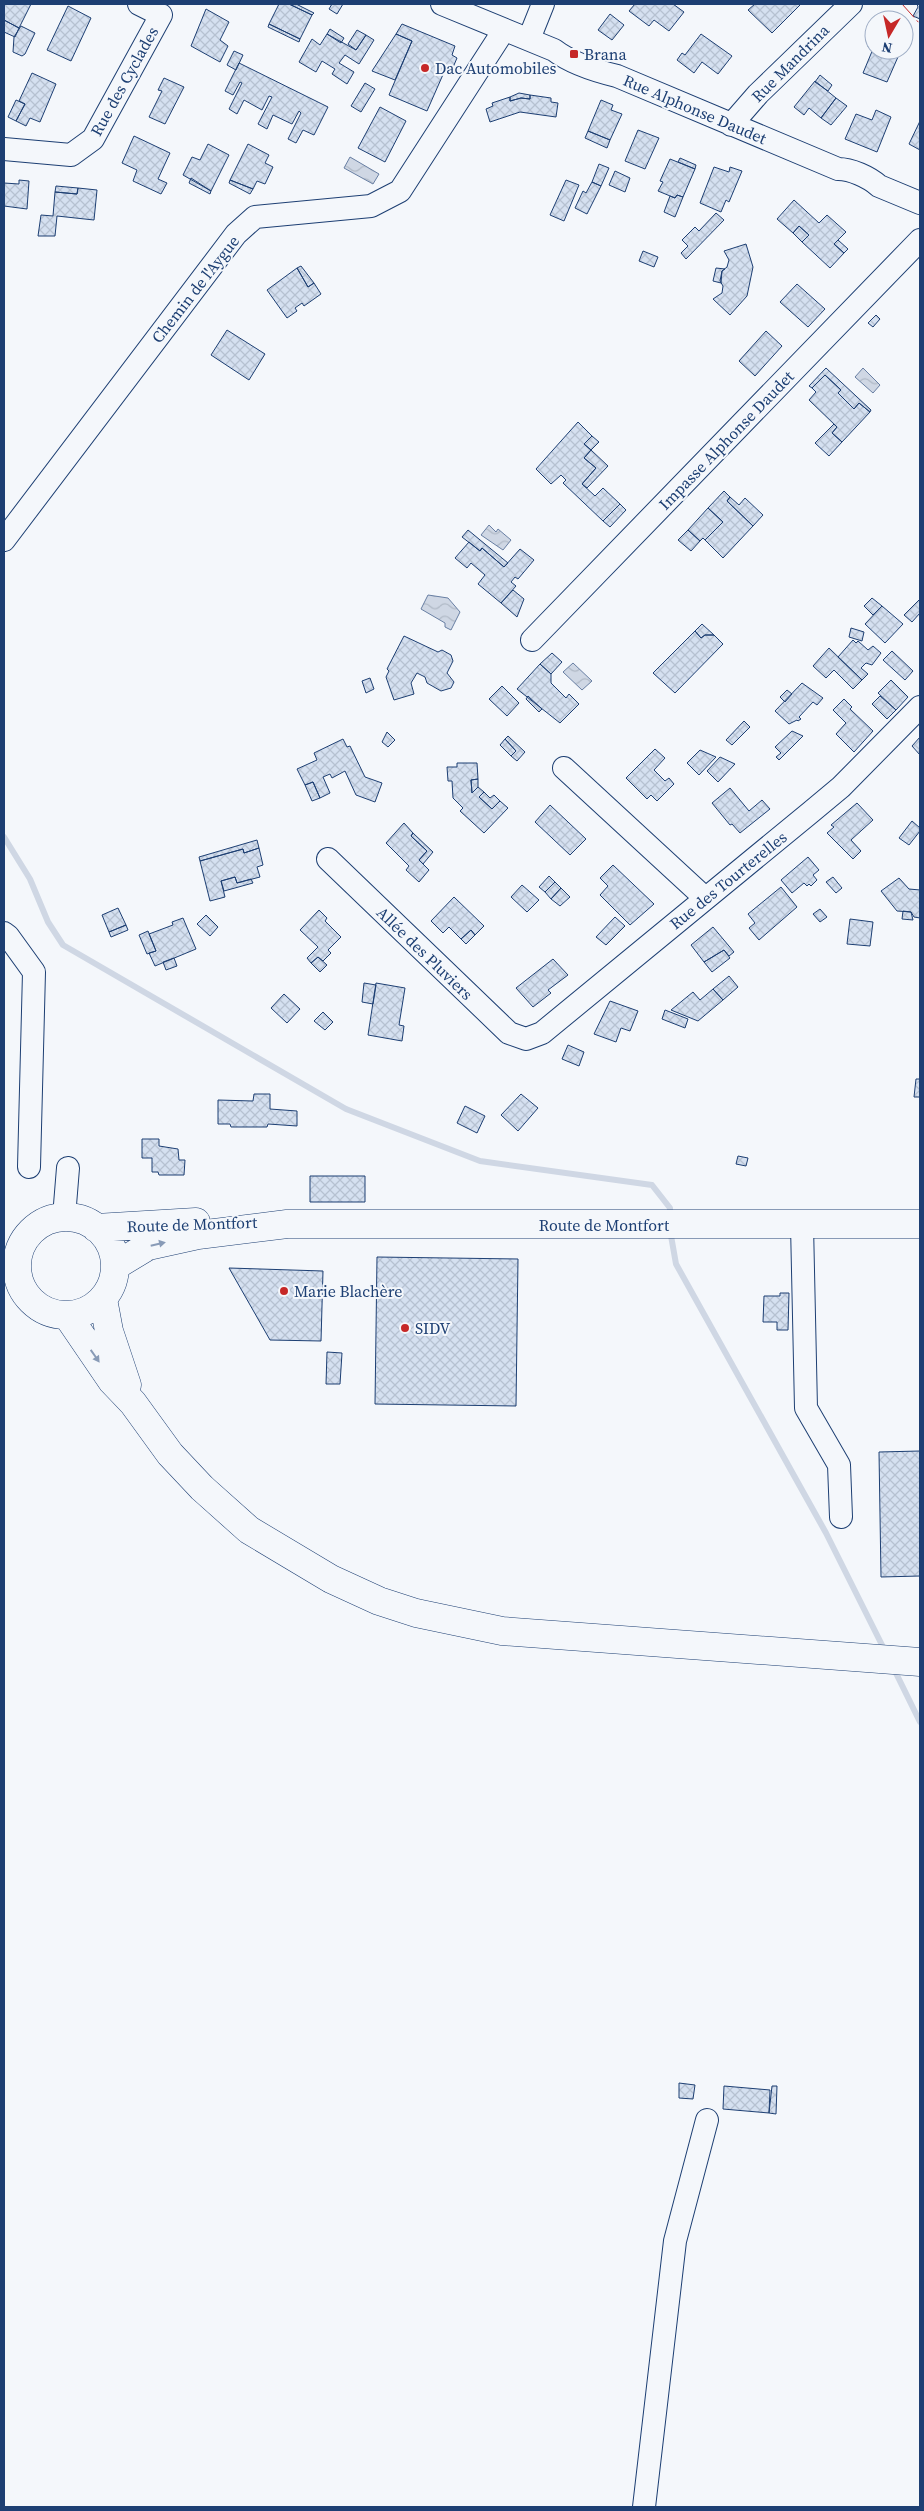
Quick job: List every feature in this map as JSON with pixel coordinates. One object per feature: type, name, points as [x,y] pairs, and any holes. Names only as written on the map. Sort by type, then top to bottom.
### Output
[{"type":"main road","points":[[64,1217],[81,1220],[96,1228],[106,1239],[113,1252],[115,1266],[112,1284],[103,1299],[93,1308],[67,1316],[44,1310],[34,1304],[10,1269],[17,1259],[16,1233],[50,1220],[64,1217]]},
{"type":"main road","name":"Route de Montfort","points":[[96,1228],[244,1219],[287,1224],[920,1224]]},
{"type":"main road","name":"Route de Montfort","points":[[115,1266],[148,1246],[198,1235],[287,1224]]},
{"type":"main road","points":[[103,1299],[117,1360],[133,1403]]},
{"type":"main road","points":[[67,1316],[112,1381],[133,1403],[170,1454],[202,1488],[249,1530],[331,1580],[379,1601],[416,1613],[502,1631],[920,1662]]},
{"type":"street","name":"Rue des Cyclades","points":[[4,150],[72,154],[93,139],[161,15],[139,4]]},
{"type":"street","name":"Rue Alphonse Daudet","points":[[442,4],[529,39],[600,72],[617,76],[732,125],[874,181],[879,186],[920,203]]},
{"type":"street","points":[[529,39],[544,4]]},
{"type":"street","name":"Rue Mandrina","points":[[732,125],[758,94],[851,4]]},
{"type":"street","name":"Chemin de l'Aygue","points":[[4,540],[236,234],[256,217],[371,206],[400,191],[504,30]]},
{"type":"street","name":"Impasse Alphonse Daudet","points":[[532,640],[920,240]]},
{"type":"street","name":"Rue des Tourterelles","points":[[526,1039],[542,1033],[841,787],[920,707]]},
{"type":"street","points":[[564,768],[705,898]]},
{"type":"street","name":"Allée des Pluviers","points":[[328,859],[509,1033],[526,1039]]},
{"type":"street","points":[[4,933],[34,972],[28,1167]]},
{"type":"street","points":[[64,1217],[68,1168]]},
{"type":"street","points":[[802,1224],[806,1408],[839,1465],[841,1518]]},
{"type":"street","points":[[644,2507],[675,2241],[707,2120]]},
{"type":"water","points":[[350,157],[379,174],[373,184],[344,168]]},
{"type":"water","points":[[863,368],[880,385],[873,393],[855,377]]},
{"type":"water","points":[[489,525],[496,532],[498,529],[511,540],[503,550],[481,535]]},
{"type":"water","points":[[428,595],[448,598],[460,612],[451,630],[445,627],[445,623],[421,609]]},
{"type":"water","points":[[573,663],[592,681],[582,690],[563,672]]},
{"type":"building","points":[[4,4],[31,4],[19,28],[4,20]]},
{"type":"building","points":[[279,4],[289,4],[312,15],[300,39],[269,24]]},
{"type":"building","points":[[289,4],[296,4],[314,13],[312,15]]},
{"type":"building","points":[[332,4],[343,4],[337,14],[329,9]]},
{"type":"building","points":[[635,4],[673,4],[684,12],[669,31],[654,20],[649,26],[629,11]]},
{"type":"building","points":[[755,4],[801,4],[772,33],[748,10]]},
{"type":"building","points":[[917,4],[920,4],[920,19],[914,16],[918,7]]},
{"type":"building","points":[[68,6],[91,18],[71,61],[47,50]]},
{"type":"building","points":[[206,9],[229,22],[220,40],[228,46],[220,62],[191,46]]},
{"type":"building","points":[[610,14],[624,25],[612,40],[598,30]]},
{"type":"building","points":[[4,20],[19,28],[15,37],[4,32]]},
{"type":"building","points":[[269,24],[300,39],[299,42],[268,27]]},
{"type":"building","points":[[402,24],[455,46],[452,55],[457,58],[451,72],[445,70],[427,111],[389,95],[412,41],[396,34]]},
{"type":"building","points":[[21,26],[35,33],[25,54],[22,56],[13,52],[14,37]]},
{"type":"building","points":[[330,29],[344,38],[341,43],[327,34]]},
{"type":"building","points":[[357,30],[366,35],[356,50],[348,44]]},
{"type":"building","points":[[327,34],[356,50],[366,35],[374,40],[359,64],[345,55],[339,63],[354,72],[347,84],[332,74],[335,69],[322,61],[316,72],[299,62],[312,39],[320,45]]},
{"type":"building","points":[[396,34],[412,41],[395,80],[372,71]]},
{"type":"building","points":[[701,34],[732,56],[718,74],[702,62],[694,73],[677,60],[682,53],[685,55]]},
{"type":"building","points":[[234,51],[243,55],[236,70],[227,65]]},
{"type":"building","points":[[868,60],[897,60],[887,82],[863,73]]},
{"type":"building","points":[[239,63],[328,107],[314,135],[303,130],[296,143],[288,139],[301,113],[299,111],[292,124],[273,115],[267,129],[258,124],[272,97],[269,96],[262,110],[244,100],[237,114],[229,109],[242,83],[240,82],[233,95],[225,91]]},
{"type":"building","points":[[32,73],[56,84],[40,122],[30,118],[26,126],[16,121],[25,104],[19,101]]},
{"type":"building","points":[[820,75],[832,85],[828,91],[815,82]]},
{"type":"building","points":[[164,78],[184,87],[165,124],[149,117],[162,91],[158,90]]},
{"type":"building","points":[[815,81],[836,98],[821,118],[809,108],[804,115],[794,107]]},
{"type":"building","points":[[365,83],[375,89],[361,112],[351,106]]},
{"type":"building","points":[[519,93],[530,95],[530,99],[521,98],[510,101],[510,97]]},
{"type":"building","points":[[530,95],[551,98],[551,102],[558,103],[556,117],[520,112],[490,122],[486,109],[493,106],[492,103],[510,97],[510,101],[521,98],[530,99]]},
{"type":"building","points":[[836,98],[847,106],[831,125],[821,118]]},
{"type":"building","points":[[16,100],[25,104],[16,121],[8,117]]},
{"type":"building","points":[[601,100],[613,105],[611,110],[622,114],[610,140],[588,131]]},
{"type":"building","points":[[380,107],[406,121],[385,162],[358,148]]},
{"type":"building","points":[[876,110],[891,117],[877,152],[845,139],[856,114],[872,120]]},
{"type":"building","points":[[920,121],[920,150],[909,144]]},
{"type":"building","points":[[638,130],[659,138],[645,169],[625,161]]},
{"type":"building","points":[[588,131],[610,140],[607,148],[585,138]]},
{"type":"building","points":[[134,136],[170,153],[158,179],[167,183],[161,194],[133,181],[137,170],[122,163]]},
{"type":"building","points":[[208,144],[229,155],[211,191],[183,175],[192,157],[200,160]]},
{"type":"building","points":[[248,144],[269,155],[265,163],[273,167],[265,184],[257,181],[253,189],[230,180]]},
{"type":"building","points":[[680,158],[696,165],[695,169],[678,162]]},
{"type":"building","points":[[670,159],[695,169],[683,197],[677,195],[675,198],[658,191],[663,182],[660,181]]},
{"type":"building","points":[[599,164],[609,168],[601,186],[592,182]]},
{"type":"building","points":[[714,167],[729,172],[730,167],[742,171],[729,202],[726,200],[721,212],[700,203]]},
{"type":"building","points":[[615,171],[630,178],[625,192],[609,185]]},
{"type":"building","points":[[191,178],[211,191],[210,194],[189,183]]},
{"type":"building","points":[[19,180],[29,181],[27,209],[4,206],[4,183],[19,184]]},
{"type":"building","points":[[230,180],[253,189],[250,194],[229,183]]},
{"type":"building","points":[[566,180],[579,185],[564,221],[550,215]]},
{"type":"building","points":[[592,182],[601,186],[587,214],[575,208],[583,191],[586,193]]},
{"type":"building","points":[[56,186],[78,188],[77,194],[55,192]]},
{"type":"building","points":[[78,188],[97,190],[94,220],[57,216],[55,236],[38,236],[41,215],[53,216],[55,192],[77,194]]},
{"type":"building","points":[[677,195],[683,197],[675,217],[664,212],[670,196],[675,198]]},
{"type":"building","points":[[794,200],[819,223],[827,215],[846,232],[834,244],[844,253],[830,268],[802,242],[809,235],[799,226],[793,233],[777,219]]},
{"type":"building","points":[[716,213],[724,220],[686,259],[681,253],[688,246],[682,240],[695,227],[699,231]]},
{"type":"building","points":[[799,226],[809,235],[802,242],[793,233]]},
{"type":"building","points":[[838,240],[848,249],[844,253],[834,244]]},
{"type":"building","points":[[746,244],[753,267],[747,296],[730,315],[713,299],[722,293],[723,286],[720,281],[722,271],[727,267],[729,260],[724,251]]},
{"type":"building","points":[[643,251],[658,257],[654,267],[639,261]]},
{"type":"building","points":[[301,266],[314,283],[308,287],[297,268]]},
{"type":"building","points":[[297,268],[308,287],[314,283],[321,294],[304,306],[302,303],[295,308],[297,311],[287,318],[267,290]]},
{"type":"building","points":[[716,268],[725,269],[722,271],[721,283],[713,281]]},
{"type":"building","points":[[797,284],[825,309],[808,327],[780,302]]},
{"type":"building","points":[[876,315],[880,319],[873,327],[868,323]]},
{"type":"building","points":[[227,330],[265,354],[249,380],[211,355]]},
{"type":"building","points":[[766,331],[782,346],[755,376],[739,361]]},
{"type":"building","points":[[826,368],[871,410],[870,412],[859,403],[854,409],[838,393],[841,390],[825,375],[812,388],[809,386]]},
{"type":"building","points":[[825,375],[841,390],[838,393],[854,409],[859,403],[870,412],[842,442],[832,433],[837,427],[809,400],[816,392],[812,388]]},
{"type":"building","points":[[578,422],[592,436],[584,444],[591,450],[584,458],[596,468],[582,484],[595,496],[603,488],[620,504],[603,521],[563,483],[566,480],[561,475],[551,484],[536,469]]},
{"type":"building","points":[[834,424],[837,427],[832,433],[842,442],[829,456],[815,443]]},
{"type":"building","points":[[592,436],[599,442],[591,450],[584,444]]},
{"type":"building","points":[[591,450],[608,466],[587,488],[582,484],[596,468],[584,458]]},
{"type":"building","points":[[724,491],[730,497],[727,501],[753,526],[723,558],[705,540],[723,522],[708,508]]},
{"type":"building","points":[[730,497],[739,505],[745,498],[763,515],[753,526],[727,501]]},
{"type":"building","points":[[620,504],[626,510],[610,527],[603,521]]},
{"type":"building","points":[[708,508],[723,522],[705,540],[703,538],[700,541],[688,530]]},
{"type":"building","points":[[468,530],[508,563],[504,567],[482,548],[480,551],[462,537]]},
{"type":"building","points":[[688,530],[700,541],[691,551],[678,540]]},
{"type":"building","points":[[469,542],[480,551],[482,548],[504,567],[520,549],[534,560],[518,579],[515,577],[511,582],[516,586],[501,603],[478,584],[485,575],[471,563],[467,568],[455,558]]},
{"type":"building","points":[[513,590],[524,599],[517,617],[501,603]]},
{"type":"building","points":[[872,598],[882,606],[873,615],[864,606]]},
{"type":"building","points":[[920,599],[920,613],[912,622],[904,615]]},
{"type":"building","points":[[882,606],[903,624],[885,643],[865,624]]},
{"type":"building","points":[[702,624],[714,635],[705,635],[701,638],[695,631]]},
{"type":"building","points":[[851,628],[864,632],[862,641],[849,637]]},
{"type":"building","points":[[695,631],[701,638],[705,635],[714,635],[723,644],[675,693],[653,673]]},
{"type":"building","points":[[404,636],[438,652],[442,650],[451,655],[453,661],[447,673],[454,682],[451,688],[441,691],[427,683],[425,677],[417,673],[411,683],[414,694],[394,700],[386,677],[389,671],[387,669]]},
{"type":"building","points":[[853,640],[856,643],[858,641],[868,650],[873,646],[881,653],[872,665],[866,663],[861,668],[868,674],[862,680],[838,657]]},
{"type":"building","points":[[829,648],[862,680],[853,689],[834,670],[826,678],[813,666]]},
{"type":"building","points":[[892,651],[913,671],[905,680],[883,660]]},
{"type":"building","points":[[552,653],[562,662],[551,674],[540,664]]},
{"type":"building","points":[[540,664],[551,674],[551,683],[566,698],[569,694],[579,704],[560,723],[517,689]]},
{"type":"building","points":[[370,678],[374,689],[366,693],[362,681]]},
{"type":"building","points":[[891,680],[908,697],[896,710],[878,693]]},
{"type":"building","points":[[802,683],[823,698],[817,705],[813,702],[799,717],[801,719],[789,724],[775,711]]},
{"type":"building","points":[[502,686],[519,703],[507,716],[489,699]]},
{"type":"building","points":[[787,690],[792,694],[785,702],[780,697]]},
{"type":"building","points":[[528,696],[542,709],[539,712],[526,699]]},
{"type":"building","points":[[880,696],[896,710],[887,719],[872,704]]},
{"type":"building","points":[[844,699],[852,707],[850,709],[873,731],[854,752],[836,734],[846,723],[833,710]]},
{"type":"building","points":[[744,721],[750,727],[732,745],[726,740]]},
{"type":"building","points":[[792,731],[803,736],[779,760],[776,757],[781,753],[775,747]]},
{"type":"building","points":[[387,732],[395,740],[388,747],[382,742]]},
{"type":"building","points":[[508,736],[525,752],[517,761],[511,756],[516,751],[505,739]]},
{"type":"building","points":[[920,737],[920,755],[912,746]]},
{"type":"building","points":[[343,739],[347,747],[350,746],[365,777],[382,783],[375,802],[356,795],[345,771],[332,778],[330,774],[323,777],[330,793],[320,798],[313,782],[305,785],[297,769],[317,760],[314,753]]},
{"type":"building","points":[[505,739],[516,751],[511,756],[500,745]]},
{"type":"building","points":[[655,749],[665,758],[654,770],[665,781],[669,778],[674,784],[657,801],[651,795],[647,799],[626,778]]},
{"type":"building","points":[[700,750],[716,757],[699,775],[687,763]]},
{"type":"building","points":[[720,757],[735,764],[718,782],[707,771]]},
{"type":"building","points":[[457,763],[477,763],[478,779],[471,780],[472,793],[478,787],[484,792],[479,797],[492,809],[500,801],[508,808],[484,833],[460,811],[463,808],[453,798],[452,781],[448,781],[447,767],[457,767]]},
{"type":"building","points":[[478,779],[478,787],[472,793],[471,780]]},
{"type":"building","points":[[313,782],[320,798],[312,801],[305,785]]},
{"type":"building","points":[[730,788],[749,811],[762,800],[770,809],[740,833],[732,824],[730,825],[712,803]]},
{"type":"building","points":[[484,792],[490,798],[494,795],[500,801],[492,809],[479,797]]},
{"type":"building","points":[[857,803],[873,820],[851,840],[861,851],[853,859],[827,833],[834,827],[831,825]]},
{"type":"building","points":[[550,805],[586,839],[570,855],[535,822]]},
{"type":"building","points":[[912,821],[920,828],[920,831],[909,845],[899,838]]},
{"type":"building","points":[[404,823],[413,833],[411,836],[427,851],[419,860],[429,870],[419,882],[406,870],[409,866],[386,843]]},
{"type":"building","points":[[413,833],[433,852],[423,864],[419,860],[427,851],[411,836]]},
{"type":"building","points":[[257,840],[259,848],[244,853],[243,849],[200,861],[199,857]]},
{"type":"building","points":[[259,848],[263,865],[257,867],[260,877],[237,883],[235,877],[221,881],[225,897],[210,901],[200,861],[243,849],[244,853]]},
{"type":"building","points":[[808,857],[819,870],[813,875],[817,880],[811,886],[809,884],[807,886],[804,883],[792,893],[781,880]]},
{"type":"building","points":[[613,865],[654,904],[630,925],[600,895],[608,886],[600,878]]},
{"type":"building","points":[[549,876],[555,882],[545,892],[539,887]]},
{"type":"building","points":[[235,877],[237,883],[251,879],[253,883],[224,891],[221,881]]},
{"type":"building","points":[[833,877],[842,888],[836,893],[826,882]]},
{"type":"building","points":[[899,878],[909,889],[920,890],[920,918],[914,917],[911,912],[897,911],[881,891]]},
{"type":"building","points":[[555,882],[561,888],[551,899],[545,892]]},
{"type":"building","points":[[522,885],[539,900],[527,912],[511,897]]},
{"type":"building","points":[[781,887],[797,907],[759,940],[749,928],[755,923],[748,914]]},
{"type":"building","points":[[561,888],[570,897],[560,906],[551,899]]},
{"type":"building","points":[[454,897],[484,926],[475,935],[471,930],[461,939],[449,927],[443,933],[431,921]]},
{"type":"building","points":[[118,908],[126,925],[109,932],[102,915]]},
{"type":"building","points":[[820,909],[827,917],[820,922],[813,914]]},
{"type":"building","points":[[319,910],[327,918],[325,921],[341,937],[328,950],[331,953],[323,961],[318,957],[311,963],[307,958],[318,947],[300,930]]},
{"type":"building","points":[[903,911],[911,912],[913,920],[902,919]]},
{"type":"building","points":[[206,915],[218,927],[210,936],[197,924]]},
{"type":"building","points":[[615,917],[625,926],[606,945],[596,937]]},
{"type":"building","points":[[183,918],[196,949],[155,966],[149,953],[156,951],[149,934],[173,925],[172,922]]},
{"type":"building","points":[[850,919],[873,922],[870,946],[847,944]]},
{"type":"building","points":[[126,925],[128,930],[111,937],[109,932]]},
{"type":"building","points":[[713,927],[734,952],[729,956],[724,950],[704,962],[691,945]]},
{"type":"building","points":[[471,930],[475,935],[466,944],[461,939]]},
{"type":"building","points":[[148,931],[156,951],[147,954],[139,935]]},
{"type":"building","points":[[724,950],[730,958],[712,972],[704,962]]},
{"type":"building","points":[[318,957],[327,965],[320,972],[311,963]]},
{"type":"building","points":[[174,958],[177,966],[166,970],[163,962]]},
{"type":"building","points":[[553,959],[568,975],[548,990],[551,993],[533,1007],[516,988]]},
{"type":"building","points":[[729,976],[738,987],[723,1000],[713,989]]},
{"type":"building","points":[[364,983],[376,985],[373,1004],[362,1002]]},
{"type":"building","points":[[376,983],[405,988],[399,1025],[404,1026],[402,1041],[368,1035]]},
{"type":"building","points":[[713,989],[723,1000],[698,1021],[671,1010],[693,992],[700,1000]]},
{"type":"building","points":[[284,994],[300,1009],[287,1023],[271,1008]]},
{"type":"building","points":[[610,1001],[638,1011],[630,1031],[621,1028],[616,1042],[594,1034]]},
{"type":"building","points":[[665,1010],[688,1019],[685,1028],[662,1019]]},
{"type":"building","points":[[323,1012],[333,1022],[325,1030],[314,1021]]},
{"type":"building","points":[[568,1045],[584,1052],[579,1066],[562,1059]]},
{"type":"building","points":[[916,1079],[920,1079],[920,1097],[914,1097]]},
{"type":"building","points":[[254,1094],[270,1094],[270,1109],[297,1111],[297,1126],[268,1124],[267,1127],[231,1127],[230,1124],[218,1124],[218,1100],[253,1101]]},
{"type":"building","points":[[521,1094],[538,1108],[518,1131],[501,1115]]},
{"type":"building","points":[[465,1106],[485,1116],[477,1133],[457,1123]]},
{"type":"building","points":[[142,1139],[159,1139],[159,1146],[178,1149],[179,1160],[185,1160],[184,1175],[159,1175],[158,1172],[152,1172],[152,1158],[142,1158]]},
{"type":"building","points":[[738,1156],[748,1158],[746,1166],[736,1164]]},
{"type":"building","points":[[310,1176],[365,1176],[365,1202],[310,1202]]},
{"type":"building","points":[[377,1257],[518,1259],[516,1406],[375,1404]]},
{"type":"building","points":[[229,1268],[323,1271],[321,1341],[270,1340]]},
{"type":"building","points":[[780,1293],[789,1293],[788,1330],[777,1330],[777,1322],[763,1322],[764,1296],[780,1296]]},
{"type":"building","points":[[327,1352],[342,1353],[340,1384],[326,1384]]},
{"type":"building","points":[[920,1451],[920,1576],[881,1577],[879,1452]]},
{"type":"building","points":[[679,2083],[695,2085],[693,2099],[679,2098]]},
{"type":"building","points":[[724,2086],[770,2090],[769,2113],[723,2109]]},
{"type":"building","points":[[772,2086],[777,2086],[776,2114],[769,2113]]},
{"type":"waterway","points":[[4,837],[30,879],[48,922],[63,945],[346,1109],[480,1161],[652,1185],[670,1208],[670,1217]]},
{"type":"waterway","points":[[670,1230],[676,1264],[826,1533],[885,1651]]},
{"type":"waterway","points":[[893,1667],[920,1722]]},
{"type":"power","points":[[902,4],[920,24]]},
{"type":"place","name":"Brana","points":[[574,54]]},
{"type":"place","name":"Dac Automobiles","points":[[425,68]]},
{"type":"place","name":"Marie Blachère","points":[[284,1291]]},
{"type":"place","name":"SIDV","points":[[405,1328]]}]
